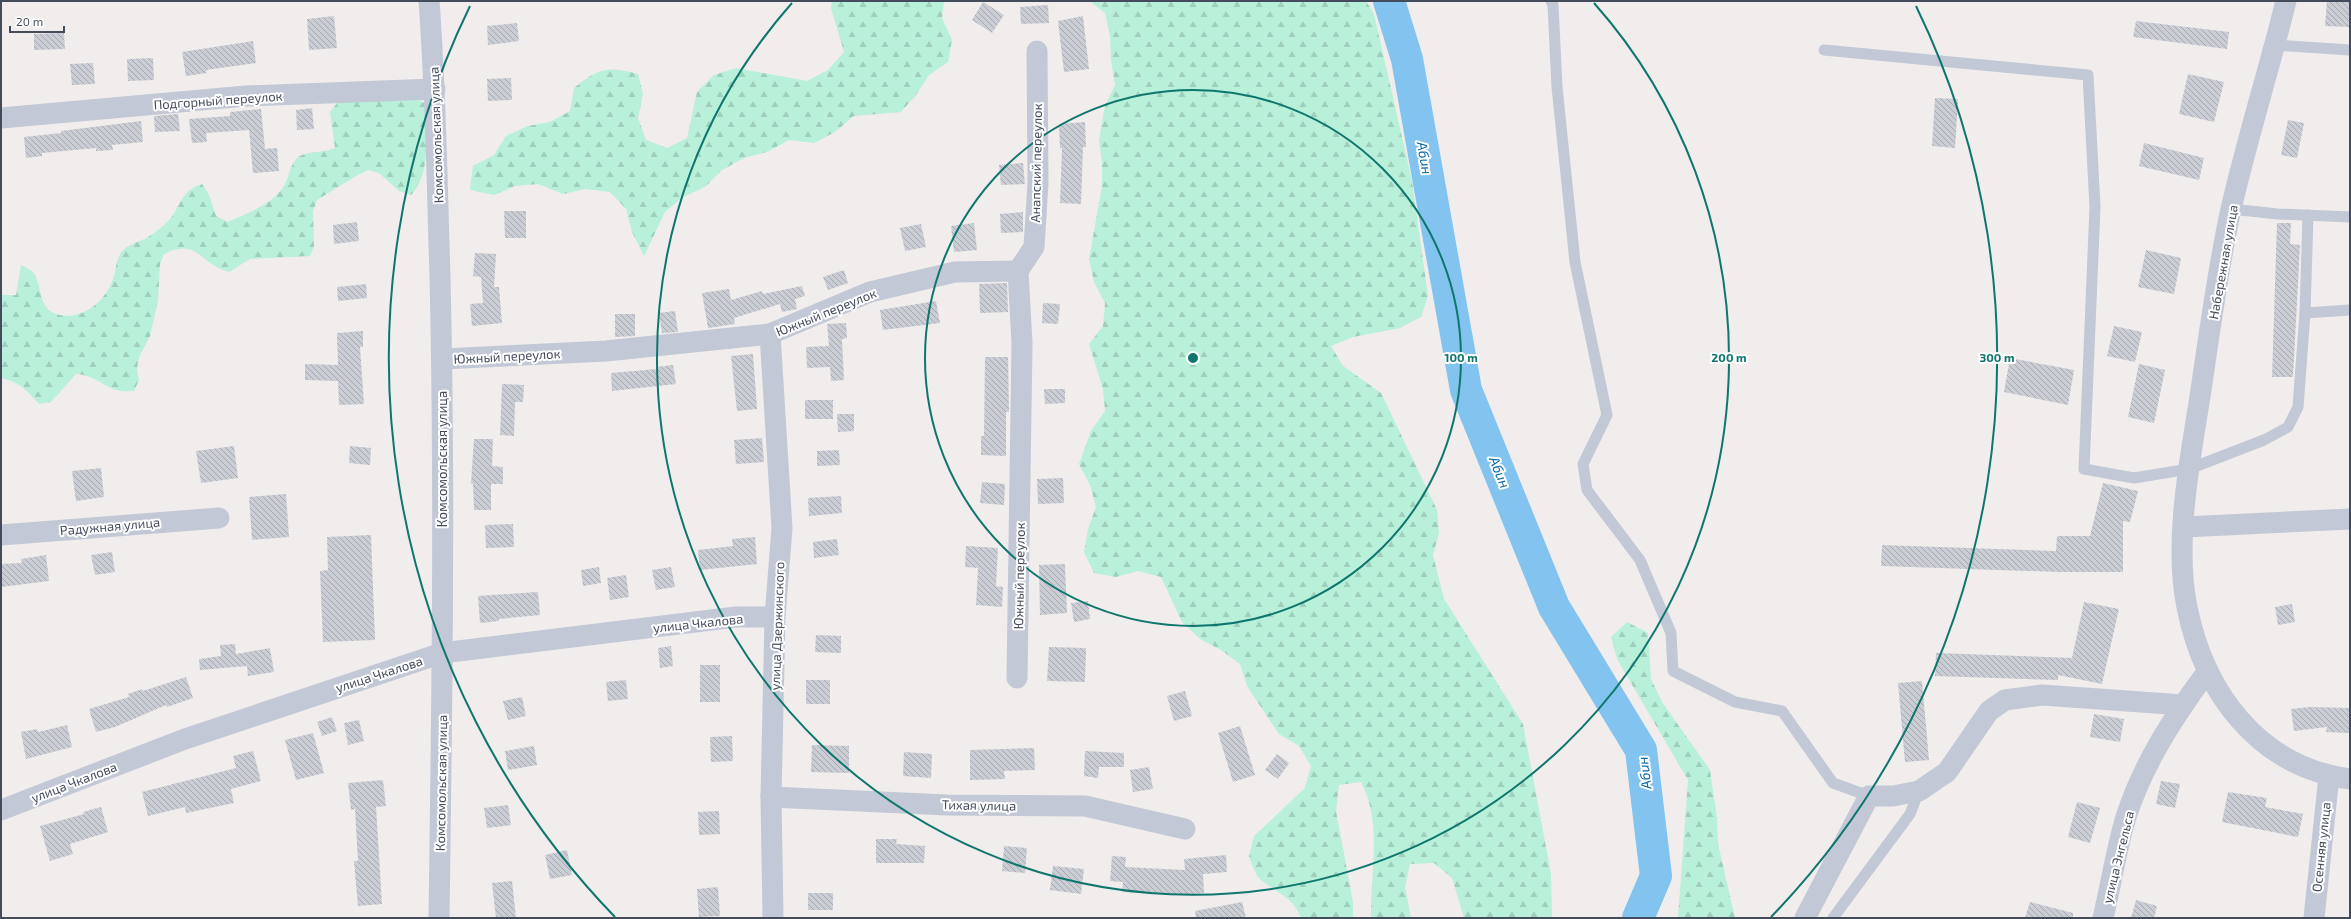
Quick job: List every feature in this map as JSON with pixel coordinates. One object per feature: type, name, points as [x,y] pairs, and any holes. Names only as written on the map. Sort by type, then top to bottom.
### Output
[{"type":"street","name":"Комсомольская улица","points":[[429,1],[435,89],[442,359],[442,653],[439,918]]},
{"type":"street","name":"Набережная улица","points":[[2281,2],[2274,45],[2231,209],[2189,469],[2184,527],[2183,575],[2187,606],[2198,650],[2207,672],[2225,702],[2247,728],[2277,754],[2329,776],[2350,779]]},
{"type":"street","name":"Анапский переулок","points":[[1018,271],[1034,247],[1038,183],[1037,51]]},
{"type":"street","name":"Подгорный переулок","points":[[1,118],[246,96],[435,89]]},
{"type":"street","name":"Южный переулок","points":[[442,359],[606,351],[770,334],[870,292],[954,272],[1018,271],[1022,343],[1017,678]]},
{"type":"street","name":"улица Дзержинского","points":[[770,334],[782,528],[775,617],[771,797],[773,918]]},
{"type":"street","name":"Радужная улица","points":[[1,535],[219,518]]},
{"type":"street","points":[[2184,527],[2350,519]]},
{"type":"street","name":"улица Чкалова","points":[[1,810],[185,739],[442,653],[736,617],[775,617]]},
{"type":"street","name":"улица Энгельса","points":[[2103,918],[2126,817],[2151,757],[2183,705],[2207,672]]},
{"type":"street","points":[[1805,918],[1869,796],[1893,796],[1919,791],[1947,772],[1989,712],[2006,700],[2042,695],[2183,705]]},
{"type":"street","name":"Осенняя улица","points":[[2314,918],[2329,776]]},
{"type":"street","name":"Тихая улица","points":[[771,797],[947,805],[1085,806],[1185,829]]},
{"type":"lane","points":[[1551,1],[1553,4],[1557,87],[1575,262],[1606,415],[1583,464],[1587,490],[1640,560],[1671,633],[1672,671],[1735,702],[1782,711],[1833,783],[1869,796]]},
{"type":"lane","points":[[2274,45],[2350,50]]},
{"type":"lane","points":[[1824,50],[2088,75],[2094,207],[2084,469],[2134,478],[2189,469],[2264,440],[2288,428],[2298,407],[2305,313],[2308,215]]},
{"type":"lane","points":[[2231,209],[2350,217]]},
{"type":"lane","points":[[2305,313],[2350,310]]},
{"type":"lane","points":[[1833,918],[1910,814],[1919,791]]},
{"type":"green space","points":[[832,1],[944,1],[942,18],[952,40],[948,62],[929,75],[916,95],[901,112],[854,116],[835,132],[814,143],[789,140],[767,152],[744,158],[722,170],[705,187],[683,197],[665,212],[644,256],[632,232],[626,209],[610,192],[585,189],[563,194],[538,184],[515,186],[494,195],[470,190],[473,166],[494,155],[506,136],[528,126],[550,122],[570,111],[574,88],[590,76],[604,70],[627,71],[638,74],[643,94],[638,118],[646,140],[667,148],[687,138],[697,92],[714,75],[736,68],[807,81],[828,70],[844,52],[831,8]]},
{"type":"green space","points":[[1090,1],[1366,1],[1374,14],[1412,181],[1428,296],[1421,317],[1400,328],[1353,337],[1331,346],[1343,366],[1381,393],[1437,510],[1439,533],[1433,555],[1444,599],[1523,724],[1551,874],[1552,918],[1464,918],[1452,878],[1434,863],[1410,864],[1405,887],[1411,918],[1371,918],[1374,832],[1368,798],[1361,782],[1339,785],[1336,811],[1353,902],[1353,918],[1301,918],[1290,900],[1259,878],[1249,857],[1254,836],[1305,788],[1311,766],[1299,746],[1279,734],[1247,686],[1240,664],[1221,650],[1200,639],[1182,622],[1161,577],[1138,571],[1116,577],[1094,573],[1084,552],[1088,529],[1096,507],[1090,485],[1079,464],[1091,431],[1105,411],[1103,389],[1089,344],[1103,326],[1105,303],[1094,282],[1089,259],[1102,186],[1102,163],[1099,140],[1105,106],[1115,85],[1111,60],[1110,36],[1105,13]]},
{"type":"green space","points":[[415,98],[424,103],[426,152],[422,176],[418,186],[411,195],[399,191],[379,173],[368,170],[356,176],[317,200],[313,211],[314,246],[310,256],[250,259],[229,272],[219,268],[192,250],[175,250],[164,254],[160,264],[158,300],[150,336],[139,357],[137,369],[139,380],[134,391],[117,390],[85,375],[76,374],[51,402],[39,404],[18,384],[1,378],[1,295],[16,295],[21,265],[32,271],[45,305],[49,310],[63,315],[71,316],[80,314],[95,305],[107,292],[113,280],[118,258],[123,250],[154,233],[164,225],[170,219],[184,197],[194,187],[202,184],[209,195],[216,216],[228,222],[259,208],[279,193],[298,157],[335,148],[330,112],[337,103]]},
{"type":"green space","points":[[1627,622],[1648,633],[1651,679],[1662,702],[1710,770],[1717,818],[1718,844],[1735,918],[1678,918],[1688,780],[1617,659],[1611,637]]},
{"type":"building","points":[[2327,1],[2350,1],[2350,27],[2325,26]]},
{"type":"building","points":[[983,2],[1004,15],[992,33],[972,20]]},
{"type":"building","points":[[1048,5],[1049,23],[1021,24],[1020,7]]},
{"type":"building","points":[[334,16],[337,48],[309,50],[307,19]]},
{"type":"building","points":[[1083,16],[1089,69],[1064,72],[1058,21]]},
{"type":"building","points":[[2136,21],[2229,32],[2227,49],[2133,37]]},
{"type":"building","points":[[517,23],[519,41],[488,45],[487,26]]},
{"type":"building","points":[[64,33],[65,49],[34,50],[34,34]]},
{"type":"building","points":[[253,41],[256,63],[206,70],[207,73],[186,76],[182,52]]},
{"type":"building","points":[[153,58],[154,80],[128,81],[127,59]]},
{"type":"building","points":[[93,63],[95,84],[72,85],[70,64]]},
{"type":"building","points":[[2188,74],[2224,82],[2214,122],[2179,114]]},
{"type":"building","points":[[511,78],[512,100],[488,101],[487,79]]},
{"type":"building","points":[[1935,98],[1958,99],[1955,148],[1932,146]]},
{"type":"building","points":[[312,108],[314,129],[297,130],[296,110]]},
{"type":"building","points":[[261,109],[265,149],[277,148],[279,171],[253,173],[249,130],[206,133],[207,142],[192,143],[189,119],[230,116],[230,112]]},
{"type":"building","points":[[178,114],[180,131],[155,132],[154,116]]},
{"type":"building","points":[[2288,120],[2304,123],[2297,158],[2281,155]]},
{"type":"building","points":[[141,121],[143,142],[112,145],[113,150],[96,151],[96,148],[42,153],[42,156],[26,158],[24,137]]},
{"type":"building","points":[[1085,122],[1086,147],[1083,147],[1081,204],[1060,203],[1062,148],[1060,148],[1059,124]]},
{"type":"building","points":[[2144,143],[2204,158],[2199,180],[2139,166]]},
{"type":"building","points":[[1023,163],[1025,184],[1001,185],[999,165]]},
{"type":"building","points":[[504,211],[526,211],[526,238],[505,238]]},
{"type":"building","points":[[1023,212],[1023,232],[1001,233],[1000,214]]},
{"type":"building","points":[[357,222],[359,241],[334,244],[333,225]]},
{"type":"building","points":[[974,223],[977,250],[954,252],[951,226]]},
{"type":"building","points":[[2277,223],[2291,223],[2290,244],[2300,245],[2293,377],[2272,377]]},
{"type":"building","points":[[921,224],[926,247],[905,251],[900,228]]},
{"type":"building","points":[[2146,250],[2181,258],[2174,294],[2138,287]]},
{"type":"building","points":[[475,253],[496,254],[494,287],[499,287],[502,323],[472,326],[470,304],[483,303],[481,277],[473,276]]},
{"type":"building","points":[[844,270],[848,283],[828,290],[823,277]]},
{"type":"building","points":[[1007,283],[1008,312],[980,313],[979,284]]},
{"type":"building","points":[[366,284],[367,298],[338,301],[337,287]]},
{"type":"building","points":[[802,286],[805,296],[795,299],[797,309],[782,312],[780,304],[734,318],[735,324],[708,328],[702,293],[729,289],[731,300],[762,291],[763,294]]},
{"type":"building","points":[[936,301],[940,323],[883,330],[880,310]]},
{"type":"building","points":[[1043,303],[1060,304],[1058,324],[1042,323]]},
{"type":"building","points":[[675,311],[678,332],[662,333],[659,313]]},
{"type":"building","points":[[615,314],[635,314],[635,336],[615,337]]},
{"type":"building","points":[[846,323],[847,338],[842,339],[844,380],[831,381],[830,367],[807,368],[806,347],[829,346],[827,324]]},
{"type":"building","points":[[2114,326],[2142,332],[2135,362],[2107,356]]},
{"type":"building","points":[[363,331],[363,347],[360,347],[364,404],[339,405],[338,381],[305,380],[305,364],[338,365],[337,333]]},
{"type":"building","points":[[753,354],[757,409],[737,411],[731,356]]},
{"type":"building","points":[[985,357],[1008,357],[1009,412],[1006,412],[1006,456],[981,455],[981,436],[984,436]]},
{"type":"building","points":[[2010,358],[2074,370],[2068,405],[2004,392]]},
{"type":"building","points":[[2139,364],[2165,370],[2154,423],[2128,417]]},
{"type":"building","points":[[673,365],[676,384],[612,391],[611,373],[657,369],[657,367]]},
{"type":"building","points":[[502,384],[524,385],[523,402],[515,402],[514,436],[500,435]]},
{"type":"building","points":[[1044,389],[1065,389],[1065,403],[1045,404]]},
{"type":"building","points":[[805,400],[833,400],[833,419],[805,419]]},
{"type":"building","points":[[837,414],[854,414],[854,431],[838,432]]},
{"type":"building","points":[[762,438],[764,462],[736,464],[734,440]]},
{"type":"building","points":[[474,439],[493,439],[492,466],[503,467],[503,484],[491,484],[491,510],[474,510],[473,484],[471,483]]},
{"type":"building","points":[[234,446],[238,478],[201,483],[196,451]]},
{"type":"building","points":[[350,446],[371,448],[370,465],[349,463]]},
{"type":"building","points":[[839,450],[840,465],[817,466],[817,451]]},
{"type":"building","points":[[101,468],[104,497],[76,501],[72,471]]},
{"type":"building","points":[[1063,478],[1064,503],[1038,504],[1037,479]]},
{"type":"building","points":[[982,482],[1005,484],[1004,505],[980,503]]},
{"type":"building","points":[[2103,483],[2138,491],[2130,522],[2123,521],[2123,572],[2060,572],[1881,566],[1882,545],[2056,551],[2057,536],[2090,536]]},
{"type":"building","points":[[286,494],[289,537],[252,540],[249,497]]},
{"type":"building","points":[[841,496],[842,513],[809,516],[808,498]]},
{"type":"building","points":[[513,524],[514,547],[486,548],[485,525]]},
{"type":"building","points":[[371,535],[375,640],[323,642],[320,571],[328,570],[327,537]]},
{"type":"building","points":[[755,537],[757,564],[700,570],[698,550],[733,546],[732,539]]},
{"type":"building","points":[[837,539],[839,555],[814,558],[813,542]]},
{"type":"building","points":[[966,546],[998,548],[996,586],[1003,587],[1002,607],[976,605],[978,568],[965,567]]},
{"type":"building","points":[[112,552],[115,572],[95,575],[91,555]]},
{"type":"building","points":[[46,555],[49,581],[1,587],[1,564],[22,563],[21,559]]},
{"type":"building","points":[[1065,564],[1067,613],[1040,615],[1039,565]]},
{"type":"building","points":[[599,567],[601,583],[583,586],[581,570]]},
{"type":"building","points":[[671,567],[675,587],[656,590],[652,570]]},
{"type":"building","points":[[626,575],[629,597],[610,600],[607,578]]},
{"type":"building","points":[[538,592],[540,615],[499,619],[499,621],[480,623],[478,596]]},
{"type":"building","points":[[1088,601],[1090,619],[1074,622],[1071,603]]},
{"type":"building","points":[[2084,602],[2119,609],[2102,684],[2058,675],[2058,680],[1935,676],[1936,653],[2072,658]]},
{"type":"building","points":[[2292,604],[2295,622],[2278,625],[2275,607]]},
{"type":"building","points":[[816,635],[841,636],[841,653],[815,652]]},
{"type":"building","points":[[235,644],[236,654],[270,648],[274,672],[248,676],[247,666],[200,670],[199,659],[221,656],[220,645]]},
{"type":"building","points":[[671,646],[673,666],[660,668],[658,648]]},
{"type":"building","points":[[1049,647],[1086,648],[1085,682],[1047,681]]},
{"type":"building","points":[[700,665],[720,665],[720,702],[700,702]]},
{"type":"building","points":[[186,677],[193,698],[167,707],[166,705],[115,727],[96,732],[89,709],[129,697],[128,694],[142,689],[143,691]]},
{"type":"building","points":[[626,680],[628,699],[608,701],[606,682]]},
{"type":"building","points":[[806,680],[830,680],[830,704],[806,704]]},
{"type":"building","points":[[1922,681],[1929,760],[1905,762],[1898,683]]},
{"type":"building","points":[[1185,691],[1192,716],[1174,721],[1167,696]]},
{"type":"building","points":[[522,697],[526,716],[508,720],[503,701]]},
{"type":"building","points":[[2310,707],[2350,708],[2350,733],[2326,732],[2327,727],[2294,731],[2291,709]]},
{"type":"building","points":[[2094,714],[2124,719],[2120,742],[2090,737]]},
{"type":"building","points":[[332,717],[337,731],[322,736],[317,722]]},
{"type":"building","points":[[359,720],[364,741],[348,745],[344,723]]},
{"type":"building","points":[[67,725],[72,747],[26,759],[21,732],[37,729],[38,732]]},
{"type":"building","points":[[1240,726],[1255,775],[1233,782],[1218,733]]},
{"type":"building","points":[[313,733],[324,773],[296,780],[285,740]]},
{"type":"building","points":[[732,736],[733,761],[711,762],[710,737]]},
{"type":"building","points":[[812,745],[849,746],[849,773],[811,772]]},
{"type":"building","points":[[534,746],[537,765],[508,770],[505,751]]},
{"type":"building","points":[[1034,748],[1035,770],[1004,771],[1005,779],[970,780],[970,750]]},
{"type":"building","points":[[253,751],[261,781],[231,789],[234,803],[186,813],[185,807],[148,816],[142,792],[236,768],[233,756]]},
{"type":"building","points":[[1085,751],[1124,753],[1124,767],[1099,767],[1098,778],[1084,776]]},
{"type":"building","points":[[904,752],[932,754],[931,778],[903,776]]},
{"type":"building","points":[[1277,754],[1289,763],[1278,779],[1265,770]]},
{"type":"building","points":[[1149,767],[1153,789],[1133,792],[1130,770]]},
{"type":"building","points":[[383,780],[386,806],[376,807],[382,904],[358,906],[354,861],[358,861],[355,809],[351,810],[348,783]]},
{"type":"building","points":[[2161,781],[2180,784],[2175,808],[2156,804]]},
{"type":"building","points":[[2228,792],[2267,798],[2265,807],[2303,814],[2298,837],[2222,822]]},
{"type":"building","points":[[2077,802],[2100,808],[2090,843],[2068,837]]},
{"type":"building","points":[[508,805],[511,825],[487,828],[484,808]]},
{"type":"building","points":[[101,807],[108,832],[70,844],[73,854],[50,861],[40,826],[84,814],[83,812]]},
{"type":"building","points":[[719,811],[720,834],[699,835],[698,812]]},
{"type":"building","points":[[876,839],[897,839],[896,844],[925,846],[924,863],[876,863]]},
{"type":"building","points":[[1004,846],[1027,848],[1025,873],[1002,871]]},
{"type":"building","points":[[567,850],[572,875],[550,879],[545,855]]},
{"type":"building","points":[[1226,855],[1227,872],[1203,874],[1204,893],[1182,895],[1122,892],[1123,882],[1110,881],[1112,856],[1126,857],[1125,867],[1185,870],[1184,859]]},
{"type":"building","points":[[1053,866],[1084,869],[1081,894],[1050,890]]},
{"type":"building","points":[[512,881],[516,918],[496,918],[492,883]]},
{"type":"building","points":[[718,887],[720,916],[699,917],[697,889]]},
{"type":"building","points":[[808,893],[833,893],[833,910],[808,910]]},
{"type":"building","points":[[2136,900],[2157,906],[2154,918],[2131,918]]},
{"type":"building","points":[[1242,902],[1246,918],[1196,918],[1195,911]]},
{"type":"building","points":[[2030,902],[2073,913],[2073,918],[2025,918]]},
{"type":"waterway","name":"Абин","points":[[1389,1],[1407,59],[1466,390],[1554,607],[1641,750],[1656,876],[1638,918]]}]
